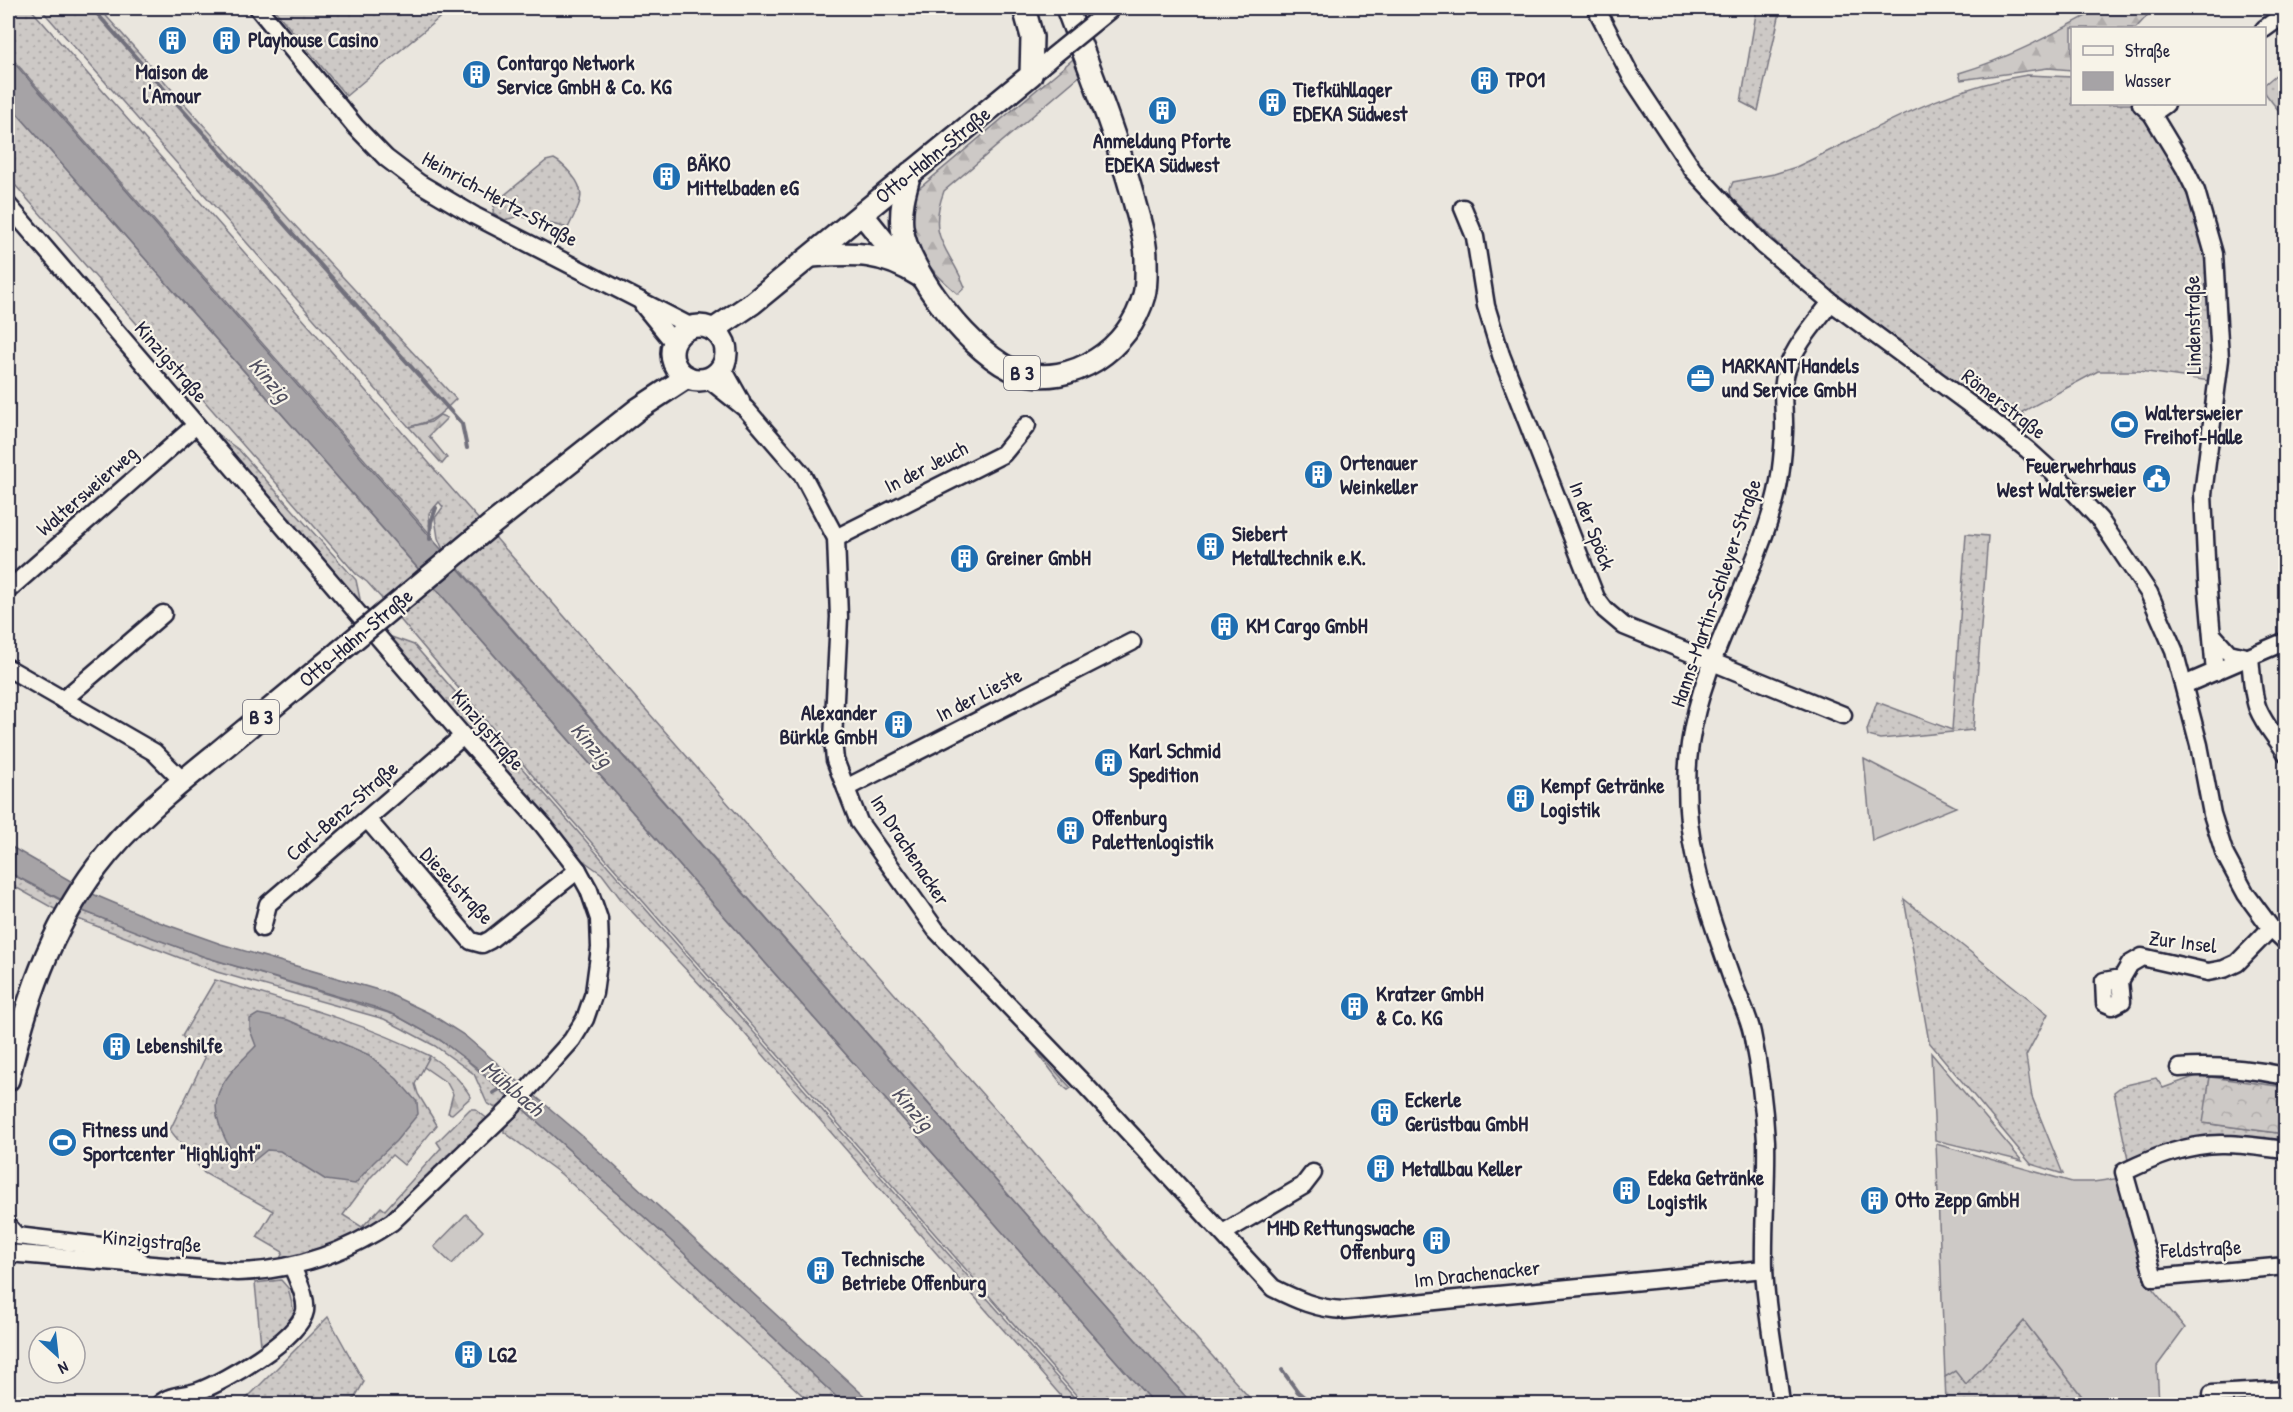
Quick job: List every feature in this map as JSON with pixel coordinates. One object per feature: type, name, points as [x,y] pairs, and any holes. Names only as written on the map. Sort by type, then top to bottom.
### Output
[{"type":"main road","points":[[1024,8],[1032,37],[1031,75]]},
{"type":"main road","name":"B 3","points":[[862,214],[981,349],[998,362],[1017,371],[1051,376],[1073,371],[1108,352],[1132,321],[1144,293],[1146,257],[1142,231],[1109,120],[1067,8]]},
{"type":"main road","name":"Otto-Hahn-Straße","points":[[8,1080],[19,1030],[34,983],[59,927],[97,867],[128,831],[183,781],[491,525],[638,409],[665,377],[693,366],[678,336],[710,334],[753,303],[1031,75]]},
{"type":"main road","name":"B 3","points":[[910,173],[902,211],[902,229],[911,270]]},
{"type":"main road","points":[[812,256],[871,254],[911,270]]},
{"type":"main road","points":[[693,366],[725,359],[710,334]]},
{"type":"street","name":"Heinrich-Hertz-Straße","points":[[258,8],[355,126],[386,158],[419,183],[475,216],[640,302],[710,334]]},
{"type":"street","name":"Otto-Hahn-Straße","points":[[1031,75],[1113,8]]},
{"type":"street","name":"Römerstraße","points":[[1596,8],[1632,78],[1692,170],[1763,245],[1831,302],[2028,450],[2073,491],[2100,520],[2149,593],[2174,650],[2199,746],[2212,814],[2225,855],[2246,894],[2271,928],[2286,942]]},
{"type":"street","points":[[2266,28],[2286,13]]},
{"type":"street","points":[[2146,109],[2162,105]]},
{"type":"street","name":"Lindenstraße","points":[[2146,109],[2184,167],[2196,190],[2214,254],[2220,359],[2203,494],[2215,672]]},
{"type":"street","name":"Kinzigstraße","points":[[8,205],[463,736],[543,825],[578,870],[589,890],[599,919],[600,948],[594,993],[585,1019],[572,1040],[511,1108],[392,1222],[370,1236],[335,1253],[292,1266],[261,1271],[237,1272],[8,1252]]},
{"type":"street","name":"In der Spöck","points":[[1463,208],[1475,237],[1486,306],[1501,355],[1596,597],[1605,610],[1624,626],[1843,715]]},
{"type":"street","name":"Heinrich-Hertz-Straße","points":[[640,302],[693,366]]},
{"type":"street","name":"Hanns-Martin-Schleyer-Straße","points":[[1781,1404],[1764,1269],[1766,1140],[1751,1030],[1702,891],[1693,856],[1687,818],[1690,743],[1712,662],[1744,589],[1770,517],[1780,480],[1784,431],[1784,380],[1787,369],[1804,339],[1831,302]]},
{"type":"street","name":"Im Drachenacker","points":[[693,366],[746,409],[802,474],[836,538],[839,617],[833,740],[835,760],[859,822],[936,930],[1273,1288],[1308,1305],[1324,1309],[1375,1307],[1557,1287],[1764,1269]]},
{"type":"street","name":"Waltersweierweg","points":[[8,590],[196,425]]},
{"type":"street","name":"In der Jeuch","points":[[836,538],[1004,453],[1027,425]]},
{"type":"street","points":[[63,700],[163,614]]},
{"type":"street","points":[[2212,634],[2229,653],[2250,658]]},
{"type":"street","points":[[2184,685],[2286,641]]},
{"type":"street","name":"In der Lieste","points":[[846,788],[1132,642]]},
{"type":"street","points":[[2250,658],[2257,706],[2269,730],[2286,753]]},
{"type":"street","points":[[8,668],[154,752],[183,781]]},
{"type":"street","name":"Carl-Benz-Straße","points":[[262,928],[268,904],[463,736]]},
{"type":"street","name":"Dieselstraße","points":[[367,819],[471,941],[482,944],[578,870]]},
{"type":"street","name":"Zur Insel","points":[[2120,981],[2130,964],[2142,957],[2208,972],[2224,969],[2237,963],[2271,928]]},
{"type":"street","points":[[2179,1068],[2201,1066],[2249,1069],[2286,1076]]},
{"type":"street","name":"Feldstraße","points":[[2286,1150],[2222,1144],[2182,1149],[2153,1158],[2124,1172],[2154,1278],[2286,1266]]},
{"type":"street","points":[[1223,1233],[1303,1186],[1313,1173]]},
{"type":"street","points":[[8,1226],[17,1236],[127,1249],[144,1263]]},
{"type":"street","points":[[160,1404],[166,1399],[198,1391],[226,1378],[255,1362],[282,1340],[305,1313],[305,1303],[292,1266]]},
{"type":"street","points":[[2212,1394],[2286,1390]]},
{"type":"green space","points":[[8,8],[30,8],[479,520],[443,550],[438,538],[435,518],[443,507],[439,502],[429,514],[430,534],[8,54]]},
{"type":"green space","points":[[40,8],[99,8],[248,175],[456,399],[435,418],[409,427]]},
{"type":"green space","points":[[273,8],[451,8],[346,96]]},
{"type":"green space","points":[[1757,8],[1781,8],[1758,111],[1741,102]]},
{"type":"green space","points":[[2101,8],[2154,8],[2137,27],[2071,27],[2071,70],[2048,68],[1961,80],[1959,73],[2049,36]]},
{"type":"green space","points":[[1078,55],[1083,73],[944,191],[937,221],[942,242],[965,287],[958,294],[935,272],[918,250],[910,224],[915,192]]},
{"type":"green space","points":[[2285,67],[2285,119],[2266,94],[2266,83]]},
{"type":"green space","points":[[2027,75],[2071,77],[2071,105],[2135,105],[2142,111],[2181,178],[2197,225],[2203,250],[2210,304],[2210,381],[2140,371],[2098,371],[2022,412],[2026,421],[2014,427],[1800,266],[1731,197],[1730,189],[1733,182],[1796,167],[1908,112],[1936,100],[1996,81]]},
{"type":"green space","points":[[8,103],[419,570],[383,600],[367,582],[356,574],[8,177]]},
{"type":"green space","points":[[554,159],[568,170],[580,189],[580,201],[568,228],[519,216],[505,220],[493,213],[497,201],[546,161]]},
{"type":"green space","points":[[440,415],[447,418],[429,436],[447,458],[442,464],[409,427],[431,422]]},
{"type":"green space","points":[[206,431],[213,431],[239,450],[356,580],[363,613]]},
{"type":"green space","points":[[1966,534],[1988,536],[1973,730],[1880,739],[1868,736],[1867,730],[1877,702],[1952,730]]},
{"type":"green space","points":[[494,536],[1255,1404],[1192,1404],[458,567]]},
{"type":"green space","points":[[434,587],[1154,1404],[1084,1404],[534,777],[398,617]]},
{"type":"green space","points":[[380,633],[414,645],[1080,1404],[1068,1404],[732,1019],[623,902],[602,874],[574,854]]},
{"type":"green space","points":[[1864,759],[1956,807],[1872,841]]},
{"type":"green space","points":[[8,872],[62,901],[58,911],[8,883]]},
{"type":"green space","points":[[1904,899],[2048,1014],[2026,1056],[2032,1097],[2063,1174],[2031,1164],[1929,1042]]},
{"type":"green space","points":[[83,911],[205,957],[395,1015],[440,1040],[508,1097],[497,1109],[487,1103],[474,1074],[435,1046],[384,1019],[217,972],[78,919]]},
{"type":"green space","points":[[215,980],[351,1023],[430,1056],[415,1084],[418,1094],[437,1125],[404,1165],[392,1155],[371,1177],[343,1215],[362,1227],[381,1207],[385,1210],[441,1148],[437,1142],[470,1109],[475,1109],[489,1120],[411,1197],[376,1223],[333,1249],[279,1261],[283,1252],[257,1237],[273,1211],[204,1173],[170,1130],[205,1058],[182,1036]]},
{"type":"green space","points":[[1037,1052],[1071,1088],[1068,1090],[1064,1087]]},
{"type":"green space","points":[[1931,1053],[2022,1161],[1935,1140]]},
{"type":"green space","points":[[430,1056],[453,1074],[471,1097],[452,1114],[448,1113],[453,1094],[447,1083],[424,1067]]},
{"type":"green space","points":[[2199,1075],[2210,1077],[2204,1123],[2285,1134],[2285,1143],[2249,1139],[2129,1165],[2114,1092],[2122,1086],[2156,1078],[2163,1088]]},
{"type":"green space","points":[[2210,1077],[2285,1087],[2285,1134],[2203,1123]]},
{"type":"green space","points":[[522,1108],[669,1239],[844,1404],[812,1404],[561,1174],[504,1132],[504,1125]]},
{"type":"green space","points":[[1936,1144],[2072,1182],[2121,1178],[2146,1281],[2185,1328],[2157,1366],[2159,1404],[2088,1404],[2024,1321],[1966,1385],[1955,1371],[1945,1377]]},
{"type":"green space","points":[[466,1214],[483,1231],[452,1264],[434,1247]]},
{"type":"green space","points":[[281,1280],[288,1288],[294,1312],[280,1331],[261,1345],[255,1283]]},
{"type":"green space","points":[[328,1317],[364,1382],[351,1404],[241,1404]]},
{"type":"green space","points":[[2024,1321],[2088,1404],[1946,1404],[1945,1377],[1955,1370],[1966,1384]]},
{"type":"water","name":"Kinzig","points":[[8,56],[1192,1404],[1154,1404],[8,103]]},
{"type":"water","name":"Mühlbach","points":[[8,845],[95,895],[159,922],[221,944],[385,992],[429,1013],[464,1035],[581,1135],[873,1404],[844,1404],[669,1239],[476,1067],[440,1040],[395,1015],[374,1007],[205,957],[83,911],[8,872]]},
{"type":"water","points":[[258,1014],[288,1020],[369,1055],[397,1079],[417,1102],[418,1114],[355,1184],[326,1180],[280,1151],[267,1150],[251,1163],[236,1159],[219,1123],[216,1110],[217,1098],[230,1074],[256,1046],[250,1030],[250,1019]]},
{"type":"waterway","points":[[92,8],[462,424],[467,448]]},
{"type":"waterway","points":[[430,539],[431,522],[436,508]]},
{"type":"waterway","name":"Mühlbach","points":[[493,1093],[503,1087]]},
{"type":"waterway","points":[[1282,1370],[1298,1392],[1313,1404]]},
{"type":"place","name":"Playhouse Casino","points":[[227,40]]},
{"type":"place","name":"Maison de l'Amour","points":[[172,41]]},
{"type":"place","name":"Contargo Network Service GmbH & Co. KG","points":[[476,75]]},
{"type":"place","name":"TPO1","points":[[1485,80]]},
{"type":"place","name":"Tiefkühllager EDEKA Südwest","points":[[1272,102]]},
{"type":"place","name":"Anmeldung Pforte EDEKA Südwest","points":[[1162,110]]},
{"type":"place","name":"BÄKO Mittelbaden eG","points":[[666,176]]},
{"type":"place","name":"MARKANT Handels und Service GmbH","points":[[1701,378]]},
{"type":"place","name":"Waltersweier Freihof-Halle","points":[[2124,425]]},
{"type":"place","name":"Ortenauer Weinkeller","points":[[1319,475]]},
{"type":"place","name":"Feuerwehrhaus West Waltersweier","points":[[2157,478]]},
{"type":"place","name":"Siebert Metalltechnik e.K.","points":[[1211,546]]},
{"type":"place","name":"Greiner GmbH","points":[[965,558]]},
{"type":"place","name":"KM Cargo GmbH","points":[[1225,626]]},
{"type":"place","name":"Alexander Bürkle GmbH","points":[[898,725]]},
{"type":"place","name":"Karl Schmid Spedition","points":[[1108,763]]},
{"type":"place","name":"Kempf Getränke Logistik","points":[[1520,798]]},
{"type":"place","name":"Offenburg Palettenlogistik","points":[[1071,830]]},
{"type":"place","name":"Kratzer GmbH & Co. KG","points":[[1355,1006]]},
{"type":"place","name":"Lebenshilfe","points":[[116,1046]]},
{"type":"place","name":"Eckerle Gerüstbau GmbH","points":[[1384,1112]]},
{"type":"place","name":"Fitness und Sportcenter \"Highlight\"","points":[[62,1142]]},
{"type":"place","name":"Metallbau Keller","points":[[1381,1169]]},
{"type":"place","name":"Edeka Getränke Logistik","points":[[1627,1190]]},
{"type":"place","name":"Otto Zepp GmbH","points":[[1874,1200]]},
{"type":"place","name":"MHD Rettungswache Offenburg","points":[[1436,1240]]},
{"type":"place","name":"Technische Betriebe Offenburg","points":[[821,1271]]},
{"type":"place","name":"LG2","points":[[468,1355]]}]
